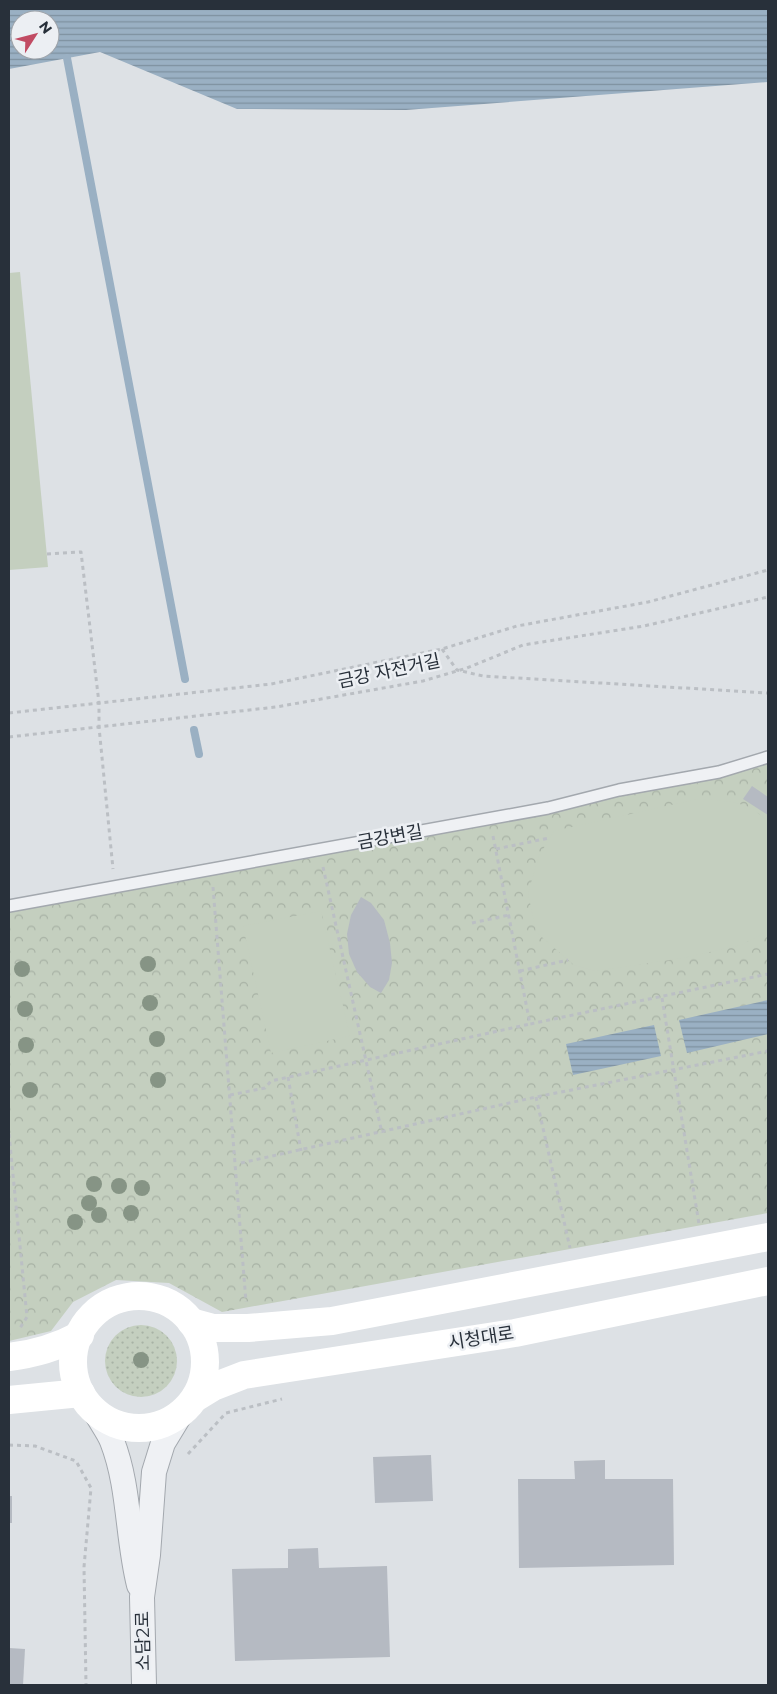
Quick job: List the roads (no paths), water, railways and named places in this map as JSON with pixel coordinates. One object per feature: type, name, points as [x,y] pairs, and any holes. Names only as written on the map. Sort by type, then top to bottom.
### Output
[{"type":"street","points":[[191,1322],[213,1328],[248,1328],[332,1321],[768,1237]]},
{"type":"street","name":"시청대로","points":[[188,1406],[213,1387],[244,1375],[515,1333],[768,1280]]},
{"type":"street","points":[[142,1296],[164,1301],[184,1313],[198,1331],[205,1353],[204,1376],[188,1406],[163,1443],[154,1472],[148,1556],[142,1596],[132,1556],[123,1478],[112,1440],[88,1402],[74,1371],[75,1348],[83,1327],[98,1310],[119,1299],[142,1296]]},
{"type":"street","points":[[9,1357],[36,1354],[57,1348],[80,1336]]},
{"type":"street","points":[[9,1400],[88,1402],[114,1423],[137,1428],[160,1425],[188,1406]]},
{"type":"street","name":"소담2로","points":[[142,1596],[144,1685]]},
{"type":"lane","name":"금강변길","points":[[9,906],[548,808],[618,790],[719,772],[768,757]]},
{"type":"water","points":[[9,9],[768,9],[768,82],[406,110],[237,109],[100,52],[60,59],[60,10],[10,10],[10,60],[57,60],[9,69]]},
{"type":"water","points":[[768,1000],[768,1034],[687,1053],[679,1020]]},
{"type":"water","points":[[654,1025],[661,1056],[573,1075],[566,1044]]},
{"type":"waterway","points":[[67,58],[185,679]]},
{"type":"waterway","points":[[194,730],[199,754]]}]
